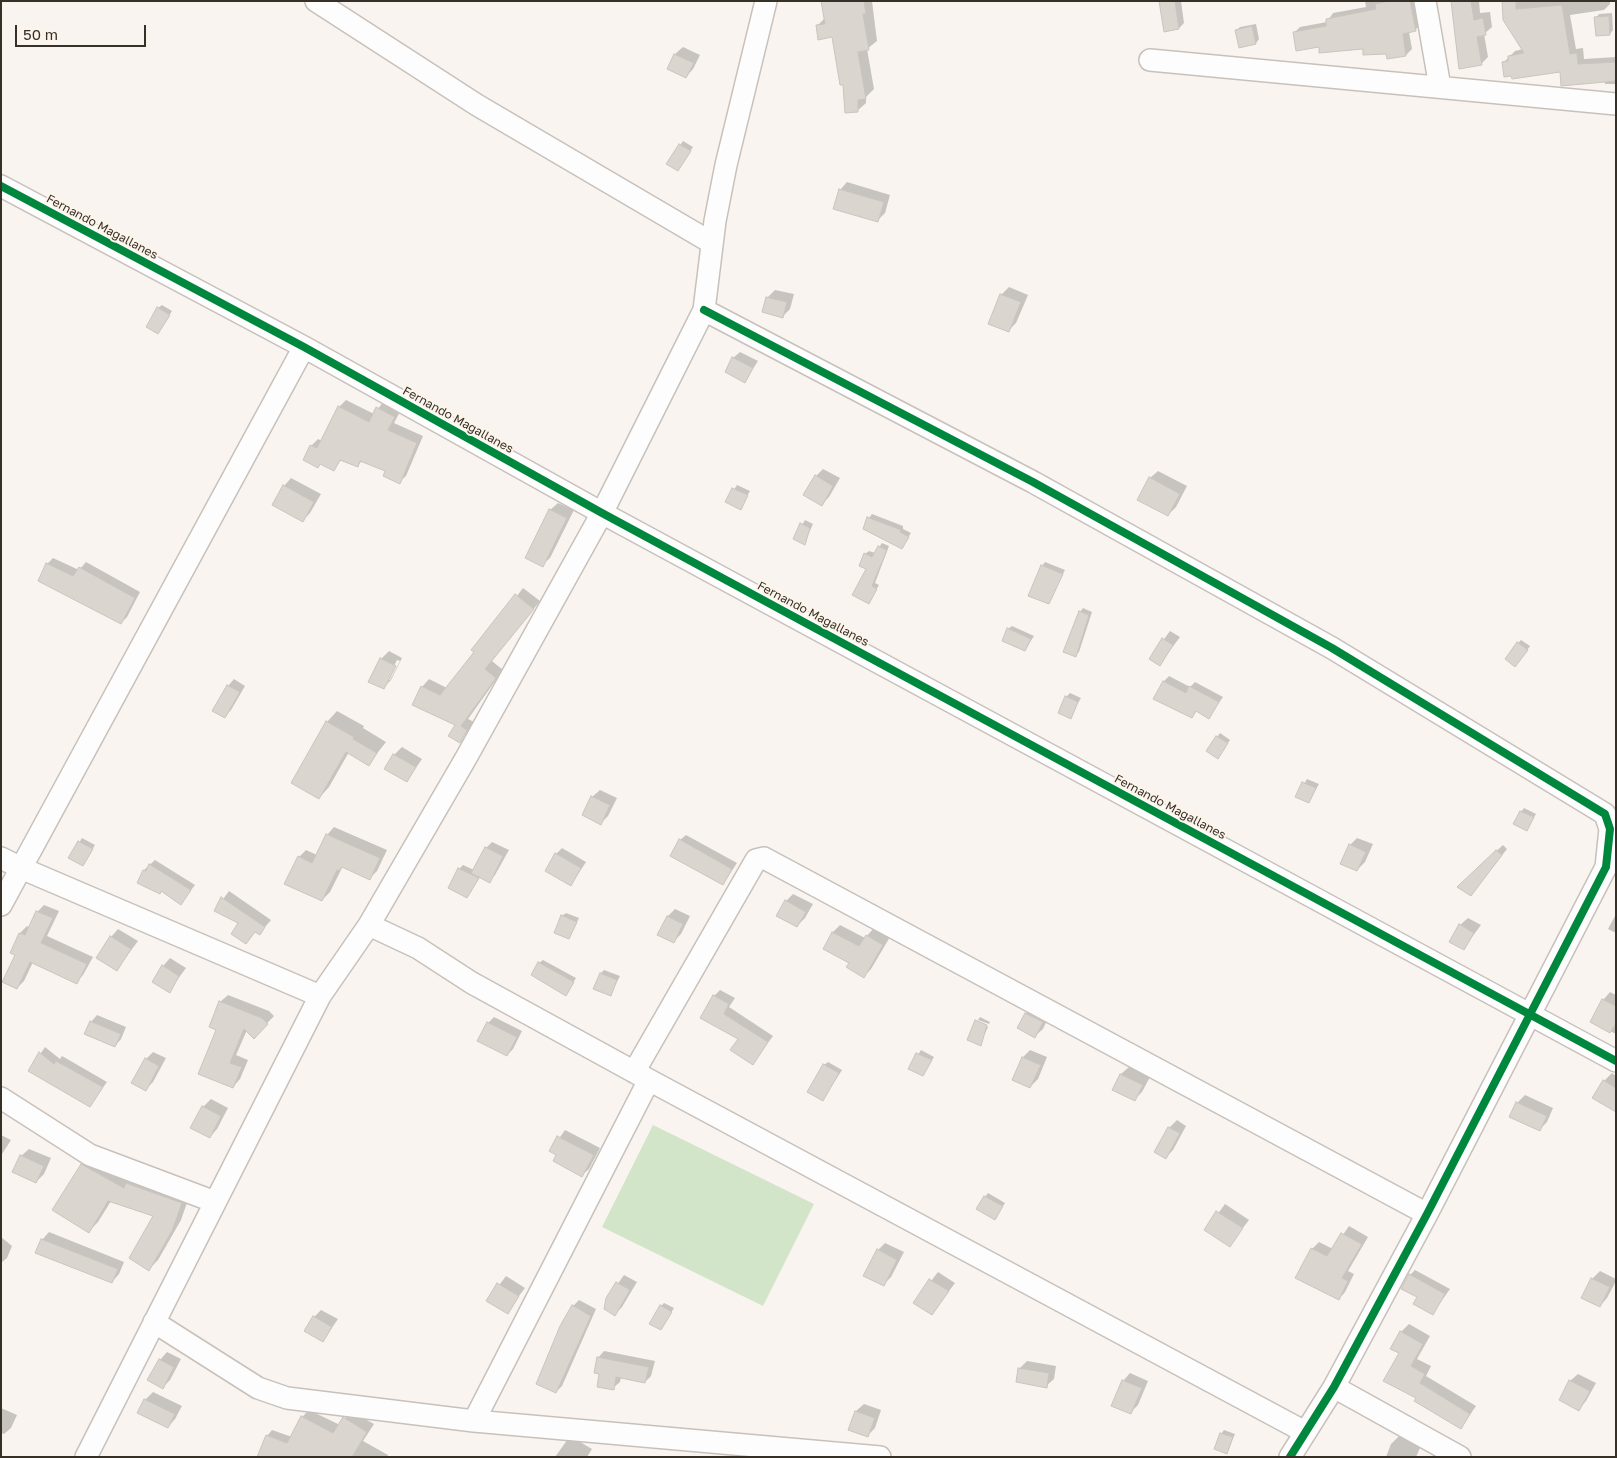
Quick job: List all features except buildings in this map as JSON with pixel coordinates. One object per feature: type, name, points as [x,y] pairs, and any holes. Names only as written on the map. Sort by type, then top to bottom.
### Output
[{"type":"street","points":[[316,1],[477,105],[712,243]]},
{"type":"street","points":[[86,1457],[320,996],[369,925],[466,758],[602,513],[704,310],[712,243],[726,165],[766,1]]},
{"type":"street","points":[[1425,1],[1440,88]]},
{"type":"street","points":[[1150,60],[1616,104]]},
{"type":"street","name":"Fernando Magallanes","points":[[1,186],[304,347],[602,513],[1616,1061]]},
{"type":"street","points":[[704,310],[1033,482],[1324,643],[1605,814],[1610,830],[1606,868],[1427,1214],[1334,1387],[1290,1457]]},
{"type":"street","points":[[1,905],[304,347]]},
{"type":"street","points":[[1,858],[320,996]]},
{"type":"street","points":[[474,1420],[641,1076],[756,860],[764,858],[1427,1214]]},
{"type":"street","points":[[369,925],[418,948],[472,983],[641,1076],[1306,1432]]},
{"type":"street","points":[[1,1098],[90,1155],[215,1202]]},
{"type":"street","points":[[154,1322],[258,1388],[287,1398],[474,1420],[880,1457]]},
{"type":"street","points":[[1334,1387],[1460,1457]]},
{"type":"green space","points":[[653,1125],[814,1204],[763,1306],[602,1227]]},
{"type":"cycle path","points":[[1,186],[304,347],[602,513],[1616,1061]]},
{"type":"cycle path","points":[[704,310],[1033,482],[1332,648],[1605,814],[1610,829],[1606,867],[1427,1214],[1334,1387],[1290,1457]]}]
